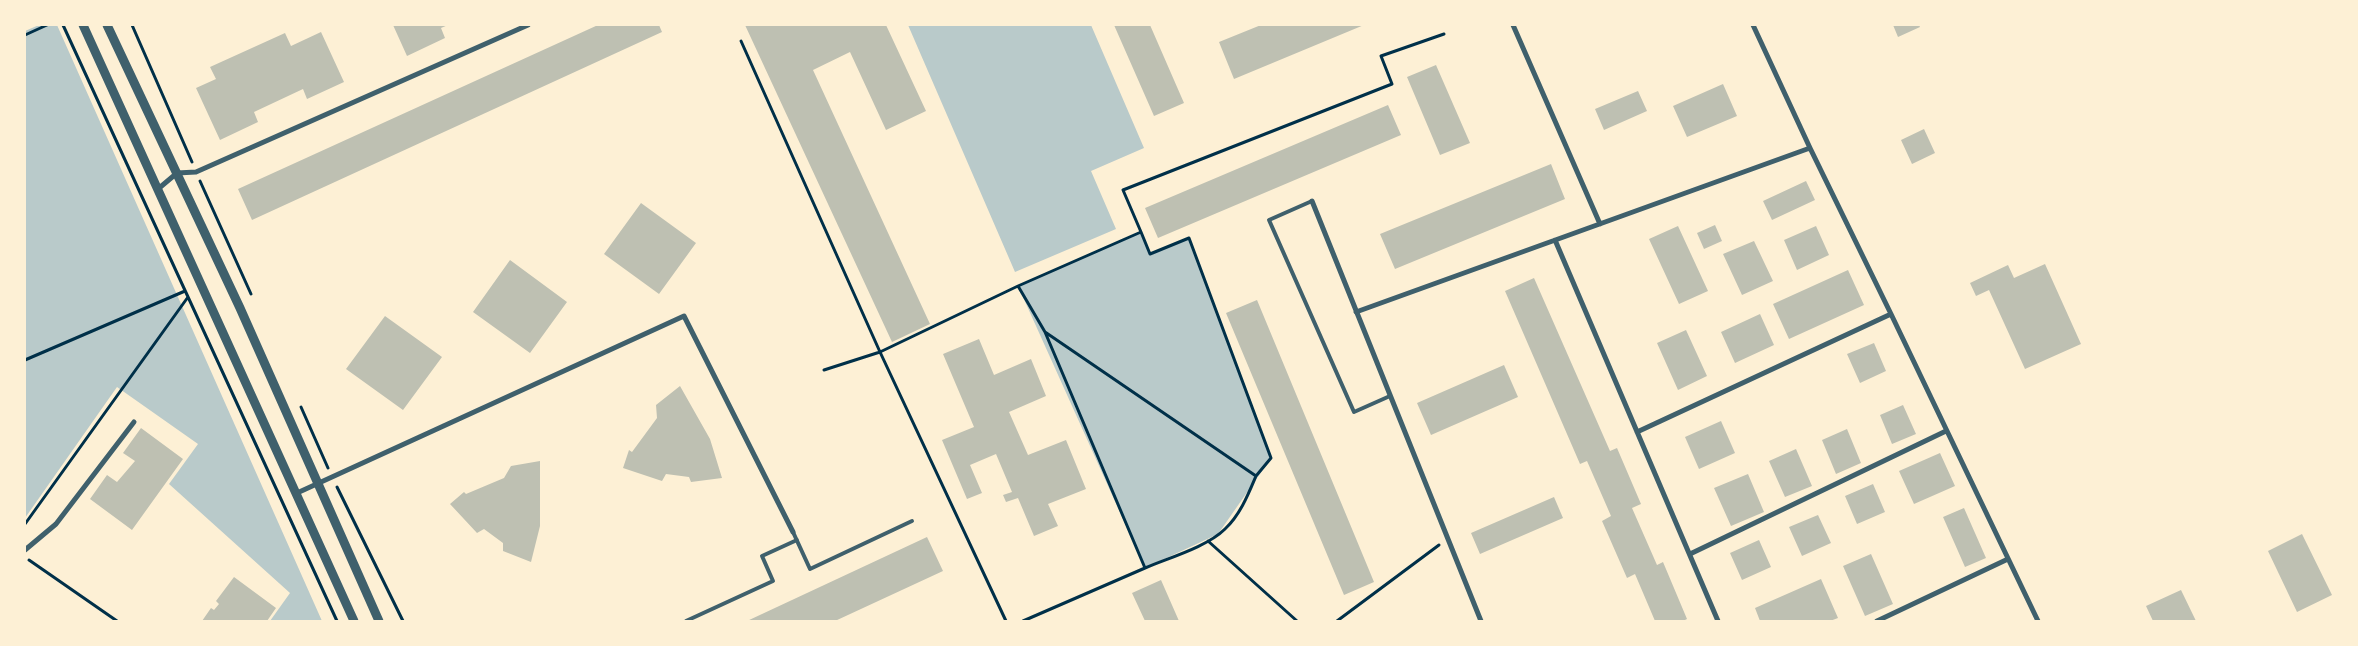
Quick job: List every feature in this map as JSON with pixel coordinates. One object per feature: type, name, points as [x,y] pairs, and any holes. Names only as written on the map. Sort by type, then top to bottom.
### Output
[{"type":"street","points":[[83,25],[354,621]]},
{"type":"street","points":[[107,25],[177,173],[379,621]]},
{"type":"street","points":[[158,189],[177,173],[196,172],[528,25]]},
{"type":"street","points":[[1513,25],[1600,224]]},
{"type":"street","points":[[1753,25],[1810,148],[1892,314],[2038,621]]},
{"type":"street","points":[[1356,312],[1810,148]]},
{"type":"street","points":[[1312,202],[1481,621]]},
{"type":"street","points":[[1555,240],[1718,621]]},
{"type":"street","points":[[1637,432],[1892,314]]},
{"type":"street","points":[[297,494],[684,316],[793,532]]},
{"type":"street","points":[[25,550],[56,524],[134,422]]},
{"type":"street","points":[[1690,554],[1946,431]]},
{"type":"street","points":[[1877,621],[2008,560]]},
{"type":"lane","points":[[1312,202],[1269,220],[1354,412],[1390,396]]},
{"type":"lane","points":[[793,532],[810,569],[912,521]]},
{"type":"lane","points":[[686,621],[773,580],[762,556],[797,540]]},
{"type":"path","points":[[25,35],[47,25]]},
{"type":"path","points":[[63,25],[337,621]]},
{"type":"path","points":[[132,25],[252,298]]},
{"type":"path","points":[[1023,621],[1208,540],[1224,530],[1238,513],[1256,476],[1271,458],[1189,238],[1150,254],[1122,190],[1392,84],[1381,56],[1444,34]]},
{"type":"path","points":[[741,41],[880,352],[1005,621]]},
{"type":"path","points":[[824,370],[880,352],[1018,286],[1141,232]]},
{"type":"path","points":[[1018,286],[1045,332],[1145,568]]},
{"type":"path","points":[[25,360],[185,291]]},
{"type":"path","points":[[25,524],[188,297]]},
{"type":"path","points":[[1045,332],[1256,476]]},
{"type":"path","points":[[300,406],[332,477],[403,621]]},
{"type":"path","points":[[1337,621],[1448,539]]},
{"type":"path","points":[[1208,540],[1297,621]]},
{"type":"path","points":[[25,557],[117,621]]},
{"type":"shaded area","points":[[39,25],[57,25],[322,621],[270,621],[290,593],[169,484],[198,444],[117,387],[25,518],[25,31]]},
{"type":"shaded area","points":[[908,25],[1091,25],[1144,148],[1091,171],[1116,229],[1015,272]]},
{"type":"shaded area","points":[[1141,232],[1150,254],[1189,238],[1271,458],[1218,534],[1145,568],[1018,286]]},
{"type":"building","points":[[393,25],[448,25],[441,28],[445,38],[407,56]]},
{"type":"building","points":[[598,25],[659,25],[662,32],[252,220],[238,189]]},
{"type":"building","points":[[745,25],[886,25],[926,111],[886,130],[850,52],[813,70],[930,324],[892,342]]},
{"type":"building","points":[[1114,25],[1150,25],[1184,103],[1154,116]]},
{"type":"building","points":[[1261,25],[1364,25],[1234,79],[1219,42]]},
{"type":"building","points":[[1893,25],[1919,25],[1920,27],[1898,37]]},
{"type":"building","points":[[321,32],[344,82],[307,99],[303,89],[254,112],[258,122],[220,140],[196,88],[216,79],[210,67],[285,33],[291,46]]},
{"type":"building","points":[[1436,65],[1470,143],[1440,155],[1407,77]]},
{"type":"building","points":[[1723,84],[1737,116],[1687,137],[1673,106]]},
{"type":"building","points":[[1638,91],[1647,111],[1604,130],[1595,109]]},
{"type":"building","points":[[1388,105],[1401,135],[1158,238],[1145,208]]},
{"type":"building","points":[[1924,129],[1935,153],[1912,164],[1901,140]]},
{"type":"building","points":[[1551,164],[1565,199],[1395,269],[1380,234]]},
{"type":"building","points":[[1806,181],[1815,200],[1772,220],[1763,201]]},
{"type":"building","points":[[641,203],[696,243],[659,294],[604,254]]},
{"type":"building","points":[[1715,225],[1722,241],[1704,249],[1697,233]]},
{"type":"building","points":[[1678,226],[1708,291],[1679,304],[1649,239]]},
{"type":"building","points":[[1816,226],[1829,255],[1797,270],[1784,240]]},
{"type":"building","points":[[1754,241],[1773,281],[1742,295],[1723,254]]},
{"type":"building","points":[[510,260],[567,302],[530,353],[473,312]]},
{"type":"building","points":[[2045,264],[2081,344],[2025,369],[1989,290],[1976,296],[1970,283],[2008,265],[2014,278]]},
{"type":"building","points":[[1848,270],[1864,305],[1789,339],[1773,304]]},
{"type":"building","points":[[1534,278],[1610,451],[1617,448],[1641,504],[1632,508],[1657,565],[1663,562],[1687,619],[1683,621],[1655,621],[1635,574],[1627,578],[1602,521],[1611,516],[1587,461],[1580,464],[1505,291]]},
{"type":"building","points":[[1257,300],[1374,582],[1344,595],[1226,313]]},
{"type":"building","points":[[1760,314],[1774,345],[1735,363],[1721,332]]},
{"type":"building","points":[[385,316],[442,357],[403,410],[346,369]]},
{"type":"building","points":[[1686,330],[1707,376],[1678,390],[1657,343]]},
{"type":"building","points":[[979,339],[994,375],[1031,359],[1046,396],[1009,412],[1028,455],[1066,440],[1086,489],[1048,504],[1058,526],[1034,536],[1018,498],[1006,502],[1003,495],[1012,492],[996,454],[970,465],[982,493],[967,499],[942,440],[974,427],[943,354]]},
{"type":"building","points":[[1874,343],[1886,371],[1860,383],[1847,354]]},
{"type":"building","points":[[1504,365],[1518,397],[1431,435],[1417,403]]},
{"type":"building","points":[[680,386],[710,439],[722,478],[691,482],[689,477],[666,474],[662,481],[623,468],[629,450],[632,452],[657,418],[656,405]]},
{"type":"building","points":[[1903,405],[1916,434],[1892,444],[1880,415]]},
{"type":"building","points":[[1721,421],[1735,453],[1699,469],[1685,437]]},
{"type":"building","points":[[141,428],[183,459],[132,530],[90,499],[107,475],[117,482],[135,461],[123,453]]},
{"type":"building","points":[[1847,429],[1861,463],[1836,474],[1822,440]]},
{"type":"building","points":[[1796,449],[1812,486],[1785,497],[1769,461]]},
{"type":"building","points":[[1940,453],[1955,486],[1914,504],[1899,471]]},
{"type":"building","points":[[540,461],[540,526],[531,562],[503,551],[503,543],[484,529],[477,533],[450,504],[464,492],[466,494],[504,478],[511,466]]},
{"type":"building","points":[[1748,474],[1764,512],[1731,526],[1714,488]]},
{"type":"building","points":[[1873,484],[1885,512],[1857,524],[1845,496]]},
{"type":"building","points":[[1554,497],[1563,518],[1480,554],[1471,533]]},
{"type":"building","points":[[1964,508],[1986,558],[1965,567],[1943,517]]},
{"type":"building","points":[[1818,515],[1831,543],[1802,556],[1789,527]]},
{"type":"building","points":[[2302,534],[2332,595],[2297,612],[2268,551]]},
{"type":"building","points":[[927,537],[943,571],[835,621],[747,621]]},
{"type":"building","points":[[1759,540],[1771,567],[1742,580],[1730,553]]},
{"type":"building","points":[[1871,554],[1893,604],[1865,616],[1843,566]]},
{"type":"building","points":[[234,577],[276,608],[267,621],[202,621],[211,608],[214,610],[219,604],[216,601]]},
{"type":"building","points":[[1821,579],[1838,618],[1830,621],[1760,621],[1755,608]]},
{"type":"building","points":[[1161,580],[1179,621],[1145,621],[1132,593]]},
{"type":"building","points":[[2181,590],[2196,621],[2153,621],[2146,606]]}]
